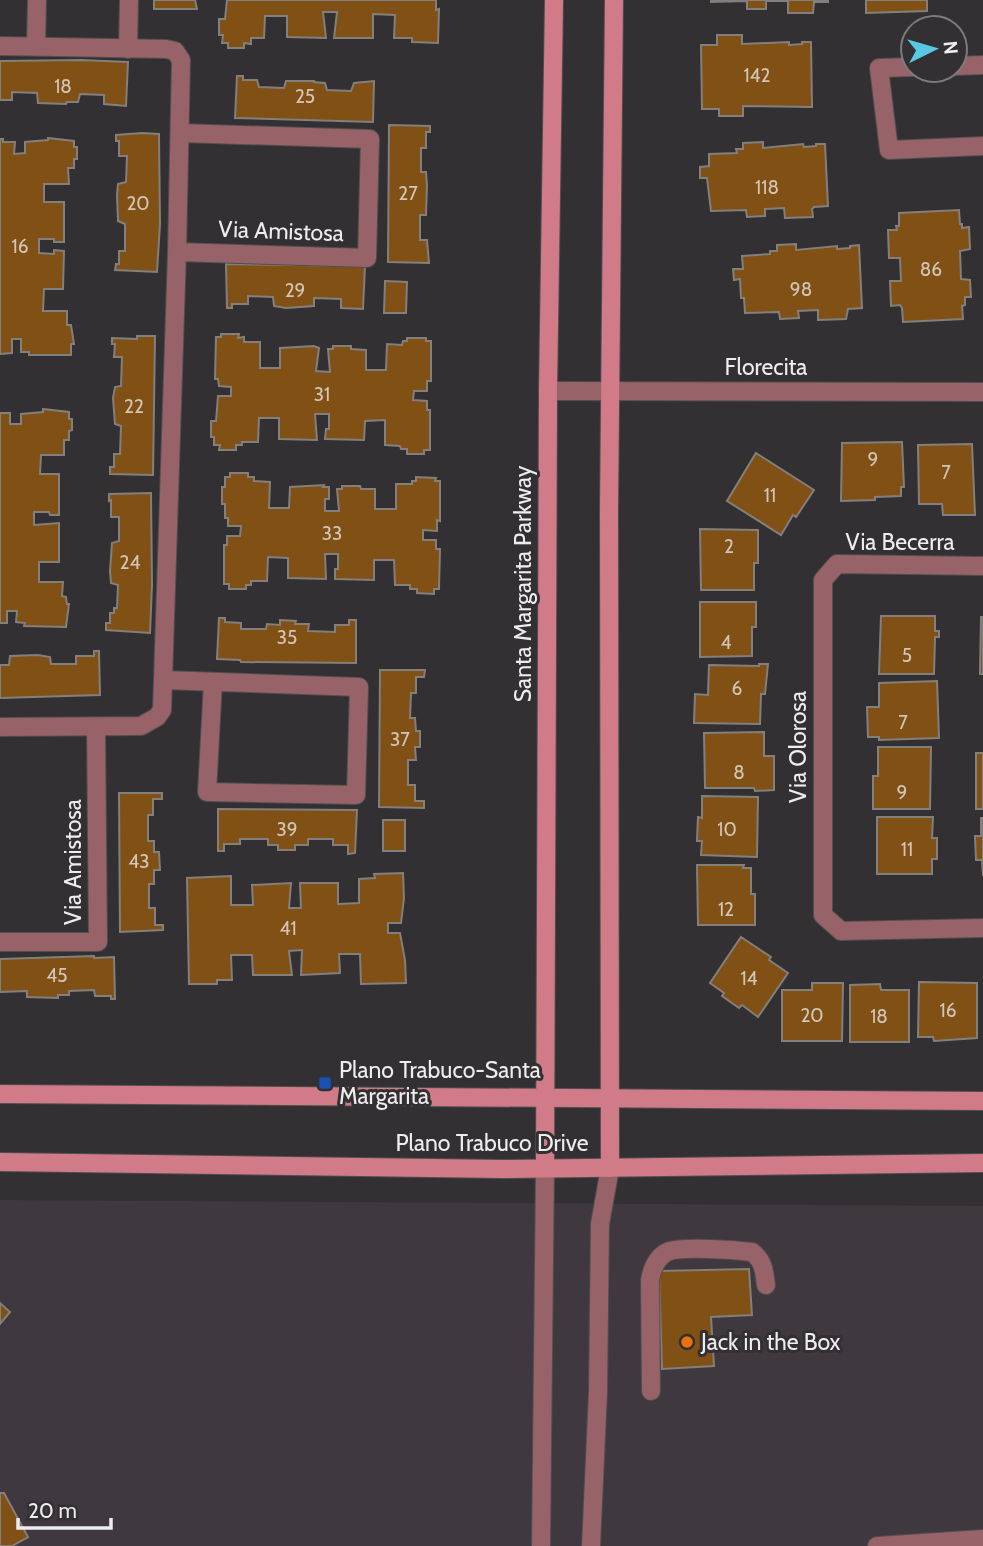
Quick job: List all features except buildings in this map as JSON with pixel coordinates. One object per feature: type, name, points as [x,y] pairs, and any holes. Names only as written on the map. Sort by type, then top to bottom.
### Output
[{"type":"main road","name":"Santa Margarita Parkway","points":[[545,1168],[548,391],[554,0]]},
{"type":"main road","points":[[610,1168],[610,392],[614,0]]},
{"type":"main road","name":"Plano Trabuco Drive","points":[[0,1094],[983,1101]]},
{"type":"main road","name":"Plano Trabuco Drive","points":[[0,1162],[545,1168],[983,1163]]},
{"type":"street","points":[[36,46],[37,0]]},
{"type":"street","points":[[128,49],[129,0]]},
{"type":"street","points":[[0,46],[166,49],[175,51],[181,60],[162,710],[157,717],[141,726],[0,727]]},
{"type":"street","points":[[899,67],[879,68],[889,150],[983,146]]},
{"type":"street","name":"Via Amistosa","points":[[177,252],[367,258],[370,139],[180,133]]},
{"type":"street","name":"Florecita","points":[[548,391],[983,392]]},
{"type":"street","name":"Via Becerra","points":[[823,580],[837,564],[983,566]]},
{"type":"street","name":"Via Olorosa","points":[[823,580],[823,915],[841,931],[983,928]]},
{"type":"street","points":[[163,680],[359,687],[356,794],[207,792],[212,682]]},
{"type":"street","name":"Via Amistosa","points":[[0,942],[98,942],[96,727]]},
{"type":"street","points":[[541,1546],[545,1168]]},
{"type":"street","points":[[591,1546],[598,1391],[600,1224],[610,1168]]},
{"type":"street","points":[[651,1391],[650,1280],[652,1270],[663,1255],[679,1250],[752,1252],[759,1257],[763,1266],[765,1285]]},
{"type":"street","points":[[877,1546],[983,1539]]},
{"type":"shaded area","points":[[0,1200],[983,1206],[983,1546],[0,1546]]},
{"type":"place","name":"Plano Trabuco-Santa Margarita","points":[[325,1083]]},
{"type":"place","name":"Jack in the Box","points":[[687,1342]]}]
